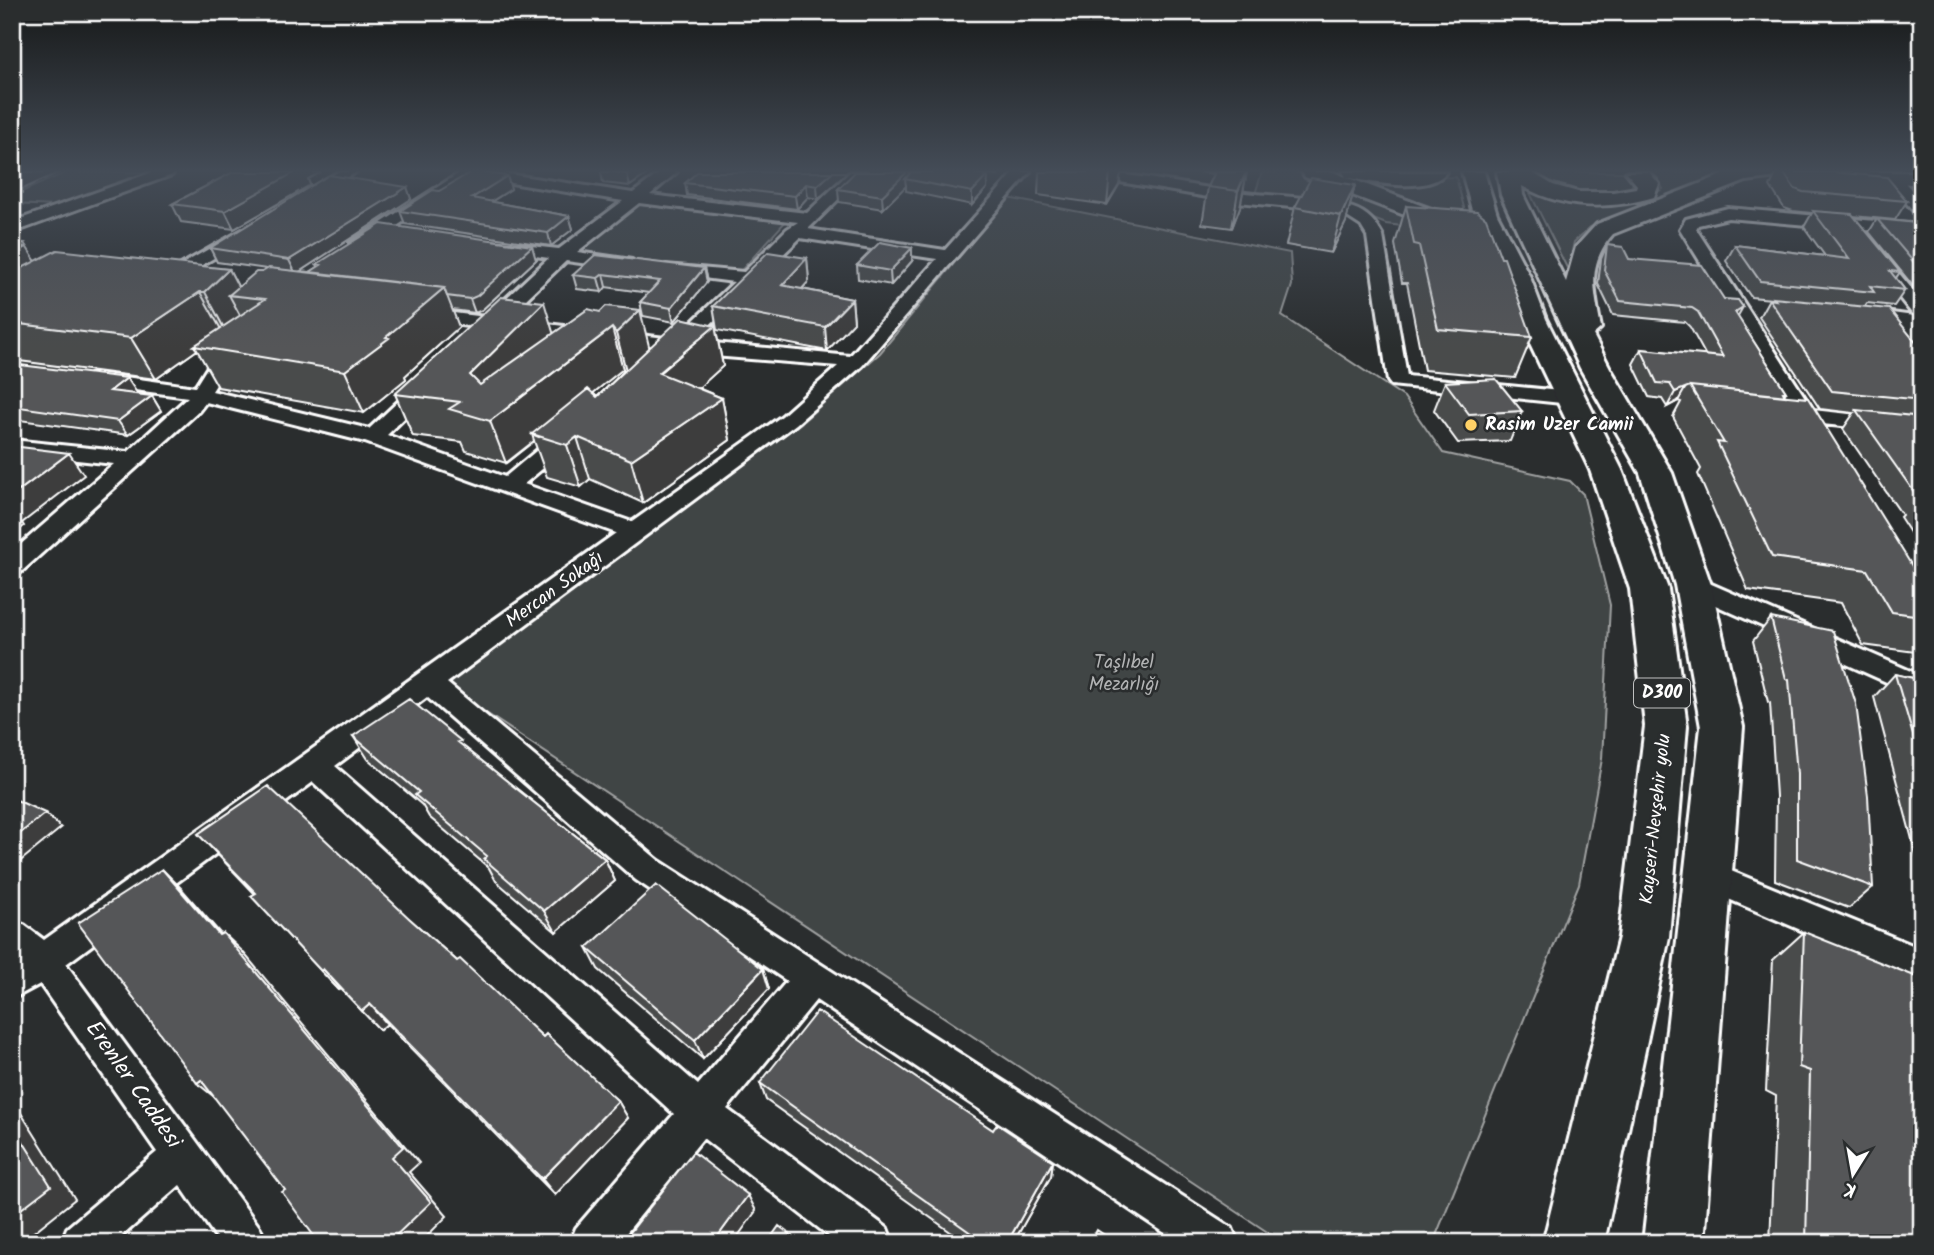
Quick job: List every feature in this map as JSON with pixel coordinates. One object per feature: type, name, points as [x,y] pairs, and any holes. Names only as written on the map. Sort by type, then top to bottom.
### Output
[{"type":"highway","points":[[1457,231],[1517,277]]},
{"type":"highway","name":"Kayseri-Nevşehir yolu","points":[[1493,231],[1517,277],[1532,319],[1656,473],[1693,585],[1722,727],[1673,1243]]},
{"type":"highway","name":"Kayseri-Nevşehir yolu","points":[[1525,231],[1583,383],[1606,470],[1649,589],[1666,726],[1644,937],[1573,1243]]},
{"type":"highway","points":[[1583,383],[1579,283],[1588,247],[1604,231]]},
{"type":"street","points":[[185,286],[153,282],[249,231]]},
{"type":"street","points":[[339,256],[378,231]]},
{"type":"street","points":[[399,231],[409,232]]},
{"type":"street","points":[[471,342],[561,256],[594,231]]},
{"type":"street","name":"Mercan Sokağı","points":[[12,983],[789,420],[855,362],[969,231]]},
{"type":"street","points":[[1371,231],[1377,247],[1398,381],[1583,383]]},
{"type":"street","points":[[1689,231],[1826,446]]},
{"type":"street","points":[[1855,231],[1922,313]]},
{"type":"street","points":[[656,363],[793,232],[948,256]]},
{"type":"street","points":[[478,243],[561,256],[746,278]]},
{"type":"street","points":[[1734,304],[1762,306]]},
{"type":"street","points":[[396,312],[677,345],[855,362]]},
{"type":"street","points":[[1844,314],[1899,318],[1922,323]]},
{"type":"street","points":[[1899,318],[1922,347]]},
{"type":"street","points":[[12,566],[192,407],[239,332]]},
{"type":"street","points":[[373,437],[442,370]]},
{"type":"street","points":[[78,377],[200,394],[373,437],[636,532]]},
{"type":"street","points":[[1785,421],[1809,420],[1922,428]]},
{"type":"street","points":[[508,486],[582,424]]},
{"type":"street","points":[[12,446],[133,459]]},
{"type":"street","points":[[1693,585],[1922,688]]},
{"type":"street","points":[[428,682],[647,870],[1217,1243]]},
{"type":"street","points":[[314,765],[700,1112],[872,1243]]},
{"type":"street","points":[[1709,876],[1922,966]]},
{"type":"street","name":"Erenler Caddesi","points":[[12,936],[44,961],[245,1243]]},
{"type":"street","points":[[591,1243],[812,978]]},
{"type":"street","points":[[82,1243],[183,1156]]},
{"type":"green space","points":[[605,231],[777,231],[738,274],[580,252]]},
{"type":"green space","name":"Taşlıbel Mezarlığı","points":[[981,231],[1175,231],[1290,253],[1292,285],[1282,316],[1404,397],[1443,453],[1570,481],[1583,494],[1610,605],[1602,759],[1579,884],[1433,1243],[1284,1243],[444,685],[801,423],[880,353]]},
{"type":"green space","points":[[1549,231],[1586,231],[1574,242],[1568,270]]},
{"type":"building","points":[[238,231],[337,231],[289,260],[210,248]]},
{"type":"building","points":[[370,231],[426,231],[532,246],[477,296],[470,299],[447,296],[444,288],[310,272],[321,265],[317,264]]},
{"type":"building","points":[[1411,231],[1491,231],[1501,258],[1504,258],[1532,337],[1438,329],[1419,245],[1414,244]]},
{"type":"building","points":[[1828,231],[1866,231],[1900,272],[1890,271],[1905,290],[1870,286],[1874,292],[1760,281],[1735,245],[1849,259]]},
{"type":"building","points":[[1887,231],[1922,231],[1922,272]]},
{"type":"building","points":[[12,242],[24,243],[19,246],[26,247],[12,254]]},
{"type":"building","points":[[880,242],[912,248],[890,271],[857,265]]},
{"type":"building","points":[[1607,245],[1623,247],[1629,259],[1702,265],[1724,299],[1738,300],[1743,307],[1735,312],[1786,392],[1783,392],[1785,396],[1690,386],[1675,392],[1670,384],[1657,383],[1641,349],[1723,357],[1698,312],[1692,308],[1620,301],[1604,270]]},
{"type":"building","points":[[57,250],[229,269],[205,292],[200,292],[131,338],[12,323],[12,273]]},
{"type":"building","points":[[768,252],[807,258],[782,285],[852,299],[825,327],[713,306]]},
{"type":"building","points":[[595,255],[704,268],[671,308],[640,302],[660,281],[603,274],[598,278],[573,275]]},
{"type":"building","points":[[269,268],[444,288],[386,337],[389,338],[345,371],[194,346],[265,299],[229,295],[256,272]]},
{"type":"building","points":[[501,297],[544,302],[470,375],[480,385],[588,309],[600,312],[606,306],[640,310],[616,333],[612,328],[490,421],[449,409],[460,402],[395,394]]},
{"type":"building","points":[[1773,298],[1889,309],[1922,350],[1922,400],[1832,391],[1769,299],[1775,300]]},
{"type":"building","points":[[681,318],[715,326],[659,373],[722,398],[631,460],[577,437],[567,445],[532,434],[588,389],[597,397]]},
{"type":"building","points":[[12,364],[127,378],[110,391],[152,396],[118,421],[12,406]]},
{"type":"building","points":[[1496,379],[1522,411],[1469,414],[1445,382]]},
{"type":"building","points":[[1690,386],[1808,398],[1922,582],[1922,616],[1892,612],[1867,570],[1772,557],[1717,442],[1724,443]]},
{"type":"building","points":[[1856,410],[1922,417],[1922,508],[1915,499],[1919,499]]},
{"type":"building","points":[[12,446],[69,453],[12,496]]},
{"type":"building","points":[[1771,618],[1833,631],[1856,704],[1868,796],[1873,887],[1797,859],[1797,774],[1789,680],[1786,679]]},
{"type":"building","points":[[1895,674],[1922,680],[1922,766]]},
{"type":"building","points":[[409,699],[461,741],[458,742],[605,859],[544,911],[484,859],[487,856],[415,795],[419,792],[353,736]]},
{"type":"building","points":[[268,786],[410,919],[457,961],[460,959],[543,1037],[546,1034],[618,1101],[542,1179],[370,1004],[362,1011],[323,969],[321,971],[251,896],[256,893],[198,834]]},
{"type":"building","points":[[12,798],[45,813],[12,840]]},
{"type":"building","points":[[162,869],[219,935],[223,933],[403,1147],[392,1157],[431,1202],[388,1243],[319,1243],[282,1192],[285,1190],[201,1080],[197,1083],[78,923]]},
{"type":"building","points":[[656,885],[763,969],[695,1040],[587,948]]},
{"type":"building","points":[[1804,932],[1922,979],[1922,1243],[1806,1243],[1810,1071],[1799,1067]]},
{"type":"building","points":[[817,1011],[993,1130],[997,1124],[1053,1161],[1007,1243],[985,1243],[760,1083]]},
{"type":"building","points":[[12,1124],[51,1186],[12,1216]]},
{"type":"building","points":[[693,1152],[748,1195],[713,1243],[629,1243],[625,1239]]},
{"type":"building","points":[[779,1226],[801,1243],[767,1243]]},
{"type":"building","points":[[1097,1230],[1116,1243],[1090,1243]]},
{"type":"place","name":"Rasim Uzer Camii","points":[[1471,425]]}]
